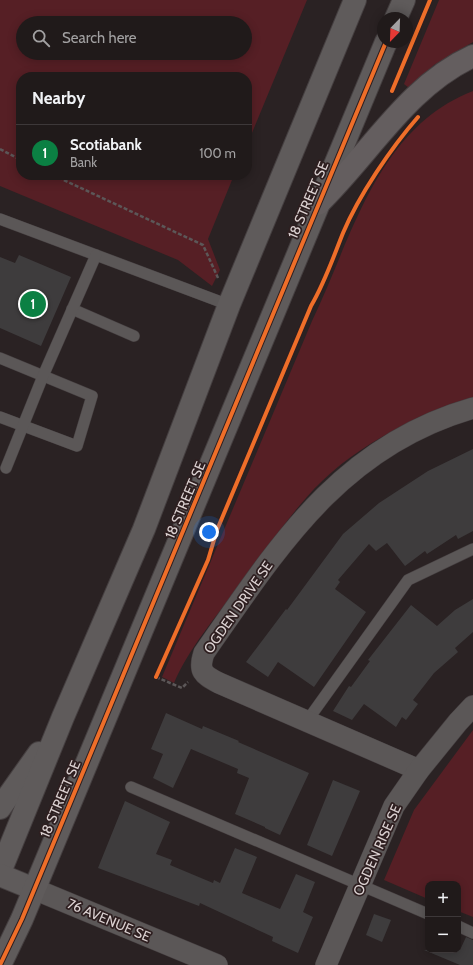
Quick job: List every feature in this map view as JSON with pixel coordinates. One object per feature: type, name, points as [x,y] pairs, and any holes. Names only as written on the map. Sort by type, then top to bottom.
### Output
[{"type":"highway","points":[[318,204],[341,182],[405,104],[457,63],[473,56]]},
{"type":"street","name":"18 STREET SE","points":[[0,874],[63,717],[144,529],[229,304],[355,0]]},
{"type":"street","points":[[399,12],[404,0]]},
{"type":"street","name":"18 STREET SE","points":[[0,965],[34,889],[190,516],[383,48]]},
{"type":"street","name":"OGDEN DRIVE SE","points":[[419,770],[219,683],[206,676],[202,670],[201,663],[204,653],[264,567],[299,523],[332,487],[364,461],[401,439],[438,419],[473,408]]},
{"type":"street","name":"OGDEN RISE SE","points":[[326,965],[394,806],[419,770],[473,706]]},
{"type":"street","points":[[0,808],[63,717]]},
{"type":"street","name":"76 AVENUE SE","points":[[0,874],[217,965]]},
{"type":"lane","points":[[0,219],[229,304]]},
{"type":"lane","points":[[6,468],[43,376],[96,255]]},
{"type":"lane","points":[[72,310],[134,336]]},
{"type":"lane","points":[[0,358],[92,396],[77,446],[0,417]]},
{"type":"lane","points":[[307,721],[408,580],[473,549]]},
{"type":"lane","points":[[131,787],[425,913]]},
{"type":"lane","points":[[461,927],[473,933]]},
{"type":"path","points":[[0,149],[16,157]]},
{"type":"path","points":[[64,180],[203,245],[218,278]]},
{"type":"path","points":[[160,670],[156,677],[182,688],[202,670]]},
{"type":"shaded area","points":[[0,0],[307,0],[252,133],[252,72],[16,72],[16,180],[232,180],[208,239],[220,270],[212,286],[178,260],[0,186]]},
{"type":"shaded area","points":[[439,0],[473,0],[473,42],[434,65],[409,88],[404,84]]},
{"type":"shaded area","points":[[473,91],[473,398],[427,415],[382,437],[361,450],[323,480],[288,520],[212,621],[187,657],[174,683],[162,677],[312,321],[355,222],[372,189],[390,158],[413,131],[440,108]]},
{"type":"shaded area","points":[[473,730],[473,917],[461,912],[461,881],[425,881],[425,898],[384,880],[414,810]]},
{"type":"building","points":[[19,255],[71,277],[41,346],[0,328],[0,257],[15,263]]},
{"type":"building","points":[[473,449],[473,531],[458,539],[456,535],[427,554],[425,551],[405,566],[387,543],[376,551],[369,544],[338,580],[340,582],[335,589],[366,612],[314,687],[278,662],[268,677],[246,662],[286,609],[287,610],[343,534],[379,503],[428,471]]},
{"type":"building","points":[[473,599],[473,632],[455,648],[458,652],[434,673],[413,700],[418,704],[406,720],[402,717],[396,727],[364,704],[352,720],[333,711],[349,686],[351,687],[370,661],[368,660],[411,605],[437,626],[455,610]]},
{"type":"building","points":[[166,713],[202,729],[203,726],[239,741],[238,742],[309,773],[280,835],[235,814],[249,778],[237,773],[238,769],[191,749],[173,788],[153,778],[163,754],[151,749]]},
{"type":"building","points":[[333,780],[360,791],[332,856],[307,845]]},
{"type":"building","points":[[125,801],[170,822],[156,854],[172,860],[170,865],[213,883],[214,880],[220,883],[235,848],[257,857],[242,893],[280,909],[296,874],[315,882],[303,912],[313,917],[298,953],[272,941],[273,937],[200,903],[199,906],[98,868]]},
{"type":"building","points":[[374,914],[391,920],[382,942],[366,935]]},
{"type":"building","points":[[466,937],[473,940],[473,965],[460,965],[431,953],[461,953],[461,948]]},
{"type":"cycle path","points":[[392,91],[430,0]]},
{"type":"cycle path","points":[[0,965],[22,919],[384,48]]},
{"type":"cycle path","points":[[156,677],[208,560],[217,530],[311,306],[325,279],[350,218],[376,172],[418,117]]},
{"type":"place","name":"Scotiabank","points":[[33,304]]}]
